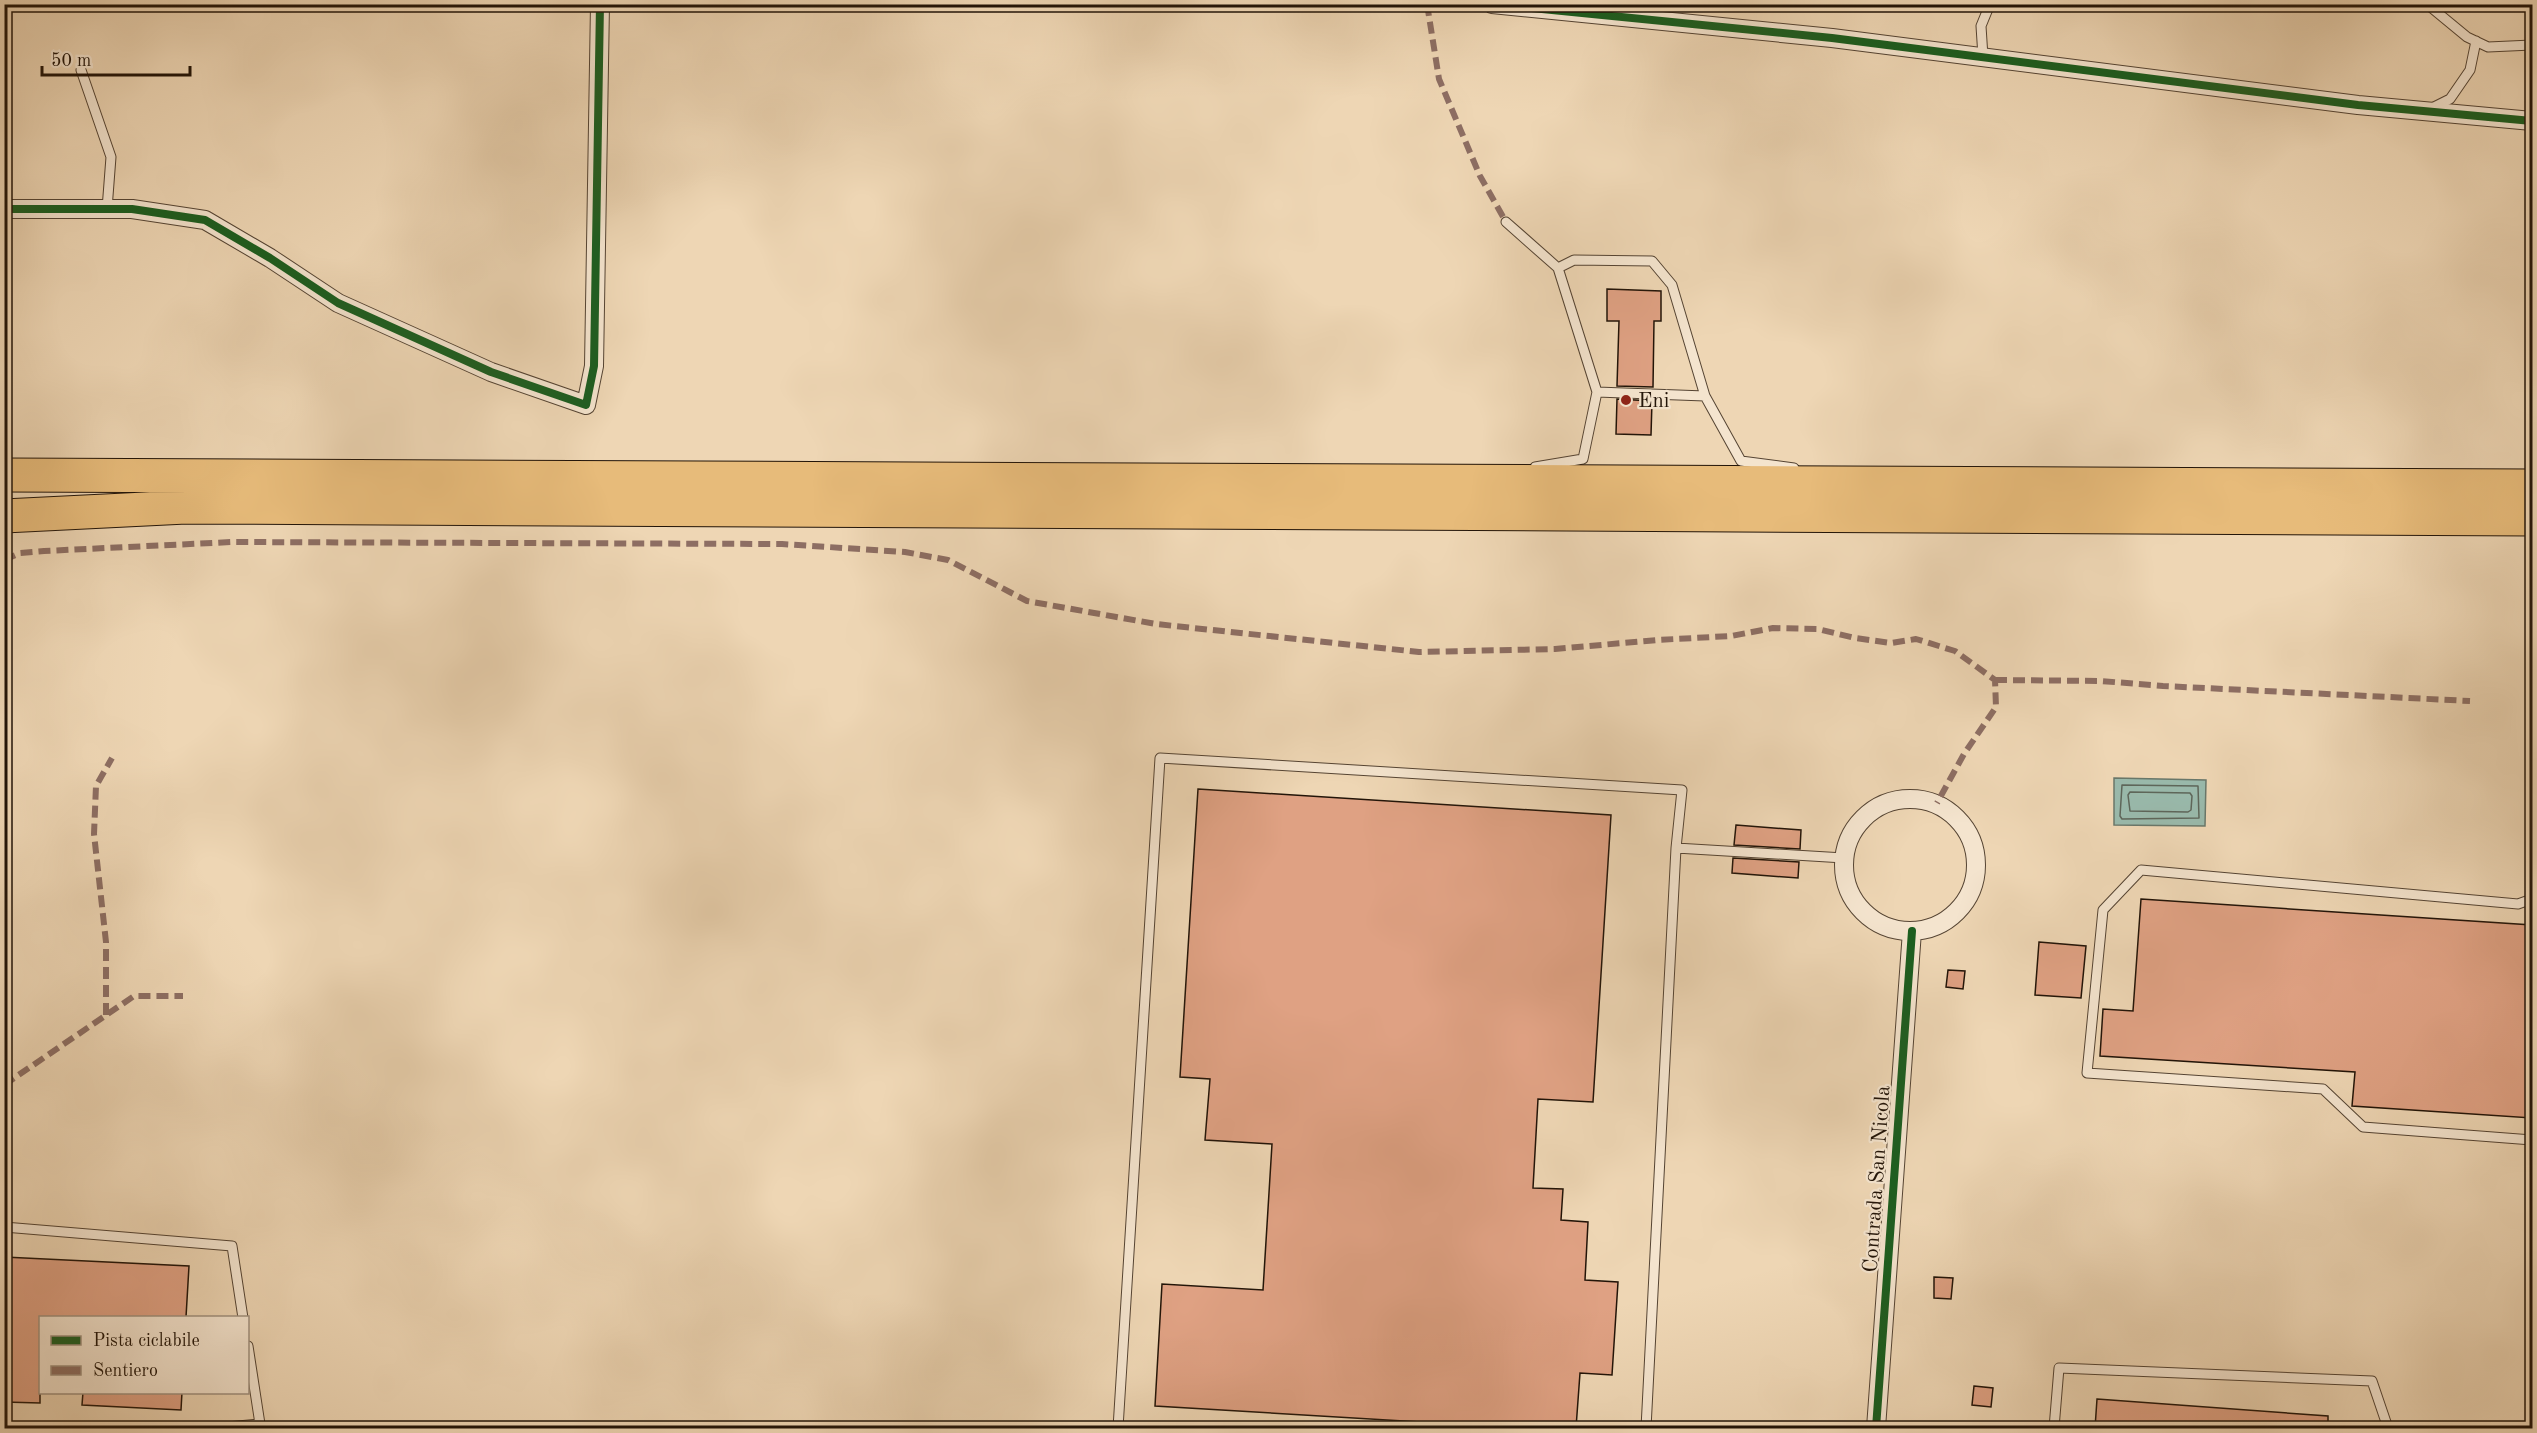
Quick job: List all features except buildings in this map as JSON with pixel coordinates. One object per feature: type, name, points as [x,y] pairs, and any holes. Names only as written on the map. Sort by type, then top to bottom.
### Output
[{"type":"highway","points":[[4,475],[2532,486]]},
{"type":"highway","points":[[4,516],[186,507],[2532,519]]},
{"type":"street","points":[[4,209],[132,209],[205,220],[270,258],[338,303],[491,372],[586,405],[594,366],[600,4]]},
{"type":"street","points":[[1492,4],[1832,38],[2358,105],[2532,121]]},
{"type":"street","points":[[1922,799],[1937,803],[1954,814],[1967,829],[1975,848],[1977,868],[1973,887],[1963,905],[1949,919],[1931,928],[1911,931],[1895,930],[1880,924],[1862,910],[1849,890],[1844,874],[1844,858],[1847,843],[1864,817],[1876,807],[1891,801],[1922,799]]},
{"type":"street","name":"Contrada San Nicola","points":[[1876,1428],[1911,931]]},
{"type":"lane","points":[[1967,4],[1990,5],[1981,26],[1983,57]]},
{"type":"lane","points":[[2427,4],[2476,41],[2488,47],[2532,45]]},
{"type":"lane","points":[[2426,111],[2450,99],[2470,70],[2476,41]]},
{"type":"lane","points":[[81,70],[111,157],[107,209]]},
{"type":"lane","points":[[1506,222],[1558,268],[1597,393],[1583,459],[1527,468]]},
{"type":"lane","points":[[1558,268],[1574,260],[1652,261],[1672,285],[1705,396],[1741,461],[1809,470]]},
{"type":"lane","points":[[1597,393],[1705,396]]},
{"type":"lane","points":[[1450,481],[1505,472]]},
{"type":"lane","points":[[1831,472],[1922,483]]},
{"type":"lane","points":[[1118,1428],[1160,758],[1682,790],[1676,848],[1646,1428]]},
{"type":"lane","points":[[1676,848],[1844,858]]},
{"type":"lane","points":[[2532,899],[2518,903],[2141,870],[2103,910],[2087,1073],[2323,1089],[2363,1127],[2532,1140]]},
{"type":"lane","points":[[4,1227],[232,1246],[243,1316]]},
{"type":"lane","points":[[217,1428],[260,1424],[249,1352]]},
{"type":"lane","points":[[2054,1428],[2059,1368],[2372,1381],[2388,1428]]},
{"type":"water","points":[[2114,778],[2206,780],[2205,826],[2114,825]]},
{"type":"marked path","points":[[1427,4],[1439,79],[1480,176],[1506,222]]},
{"type":"marked path","points":[[4,560],[20,553],[44,551],[232,542],[782,544],[905,552],[948,560],[1027,601],[1156,624],[1419,652],[1555,649],[1731,636],[1773,628],[1818,629],[1855,638],[1891,643],[1916,639],[1955,651],[1995,680],[1996,707],[1964,754],[1937,803]]},
{"type":"marked path","points":[[1995,680],[2101,681],[2470,701]]},
{"type":"marked path","points":[[106,1015],[106,942],[94,834],[96,786],[112,758]]},
{"type":"marked path","points":[[4,1085],[134,996],[183,996]]},
{"type":"cycle path","points":[[4,209],[132,209],[205,220],[270,258],[338,303],[491,372],[586,405],[594,366],[600,4]]},
{"type":"cycle path","points":[[1492,4],[1832,38],[2358,105],[2532,121]]},
{"type":"cycle path","points":[[1876,1428],[1912,931]]},
{"type":"place","name":"Eni","points":[[1626,400]]}]
